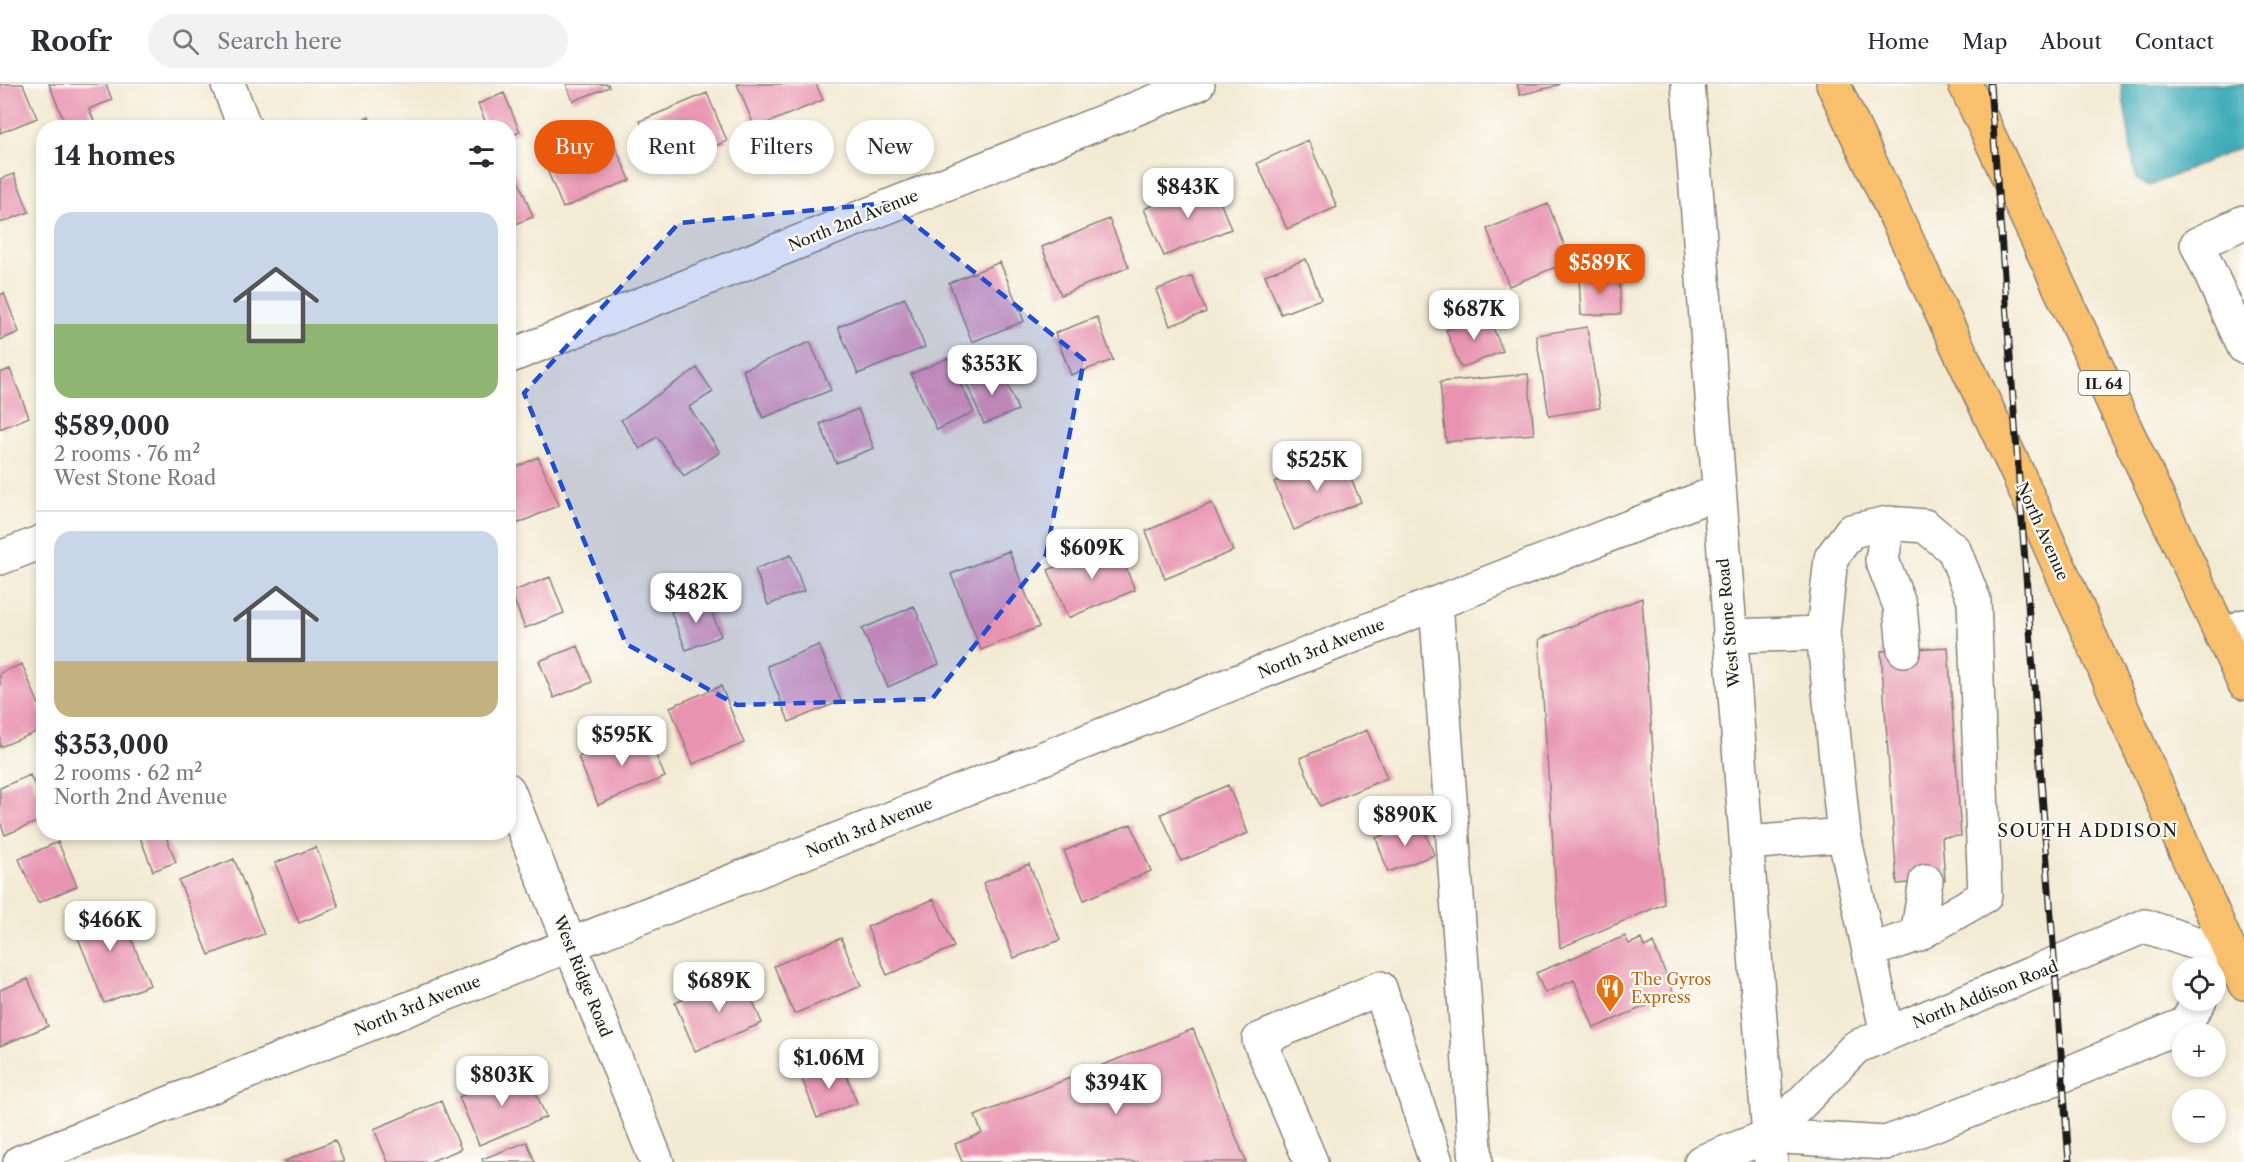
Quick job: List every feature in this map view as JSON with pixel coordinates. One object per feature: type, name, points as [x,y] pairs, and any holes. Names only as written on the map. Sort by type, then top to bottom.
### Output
[{"type":"main road","name":"North Avenue","points":[[1833,84],[2018,474],[2234,966]]},
{"type":"main road","name":"IL 64","points":[[1965,84],[2233,631],[2244,683]]},
{"type":"street","points":[[228,84],[242,120]]},
{"type":"street","name":"North 2nd Avenue","points":[[516,354],[1198,84]]},
{"type":"street","name":"West Stone Road","points":[[1688,84],[1770,1149]]},
{"type":"street","points":[[2244,222],[2197,244],[2244,347]]},
{"type":"street","name":"North 3rd Avenue","points":[[20,1162],[1718,492]]},
{"type":"street","points":[[1888,523],[1882,560],[1900,606],[1904,650]]},
{"type":"street","points":[[1869,951],[1917,935],[1984,896],[1974,600],[1954,550],[1925,526],[1888,523],[1851,531],[1831,558],[1823,633],[1844,835],[1869,951],[1887,1034]]},
{"type":"street","points":[[0,558],[36,544]]},
{"type":"street","points":[[1436,603],[1476,1162]]},
{"type":"street","points":[[1729,636],[1823,633]]},
{"type":"street","name":"West Ridge Road","points":[[516,810],[657,1162]]},
{"type":"street","points":[[1747,843],[1844,835]]},
{"type":"street","points":[[1917,935],[1926,881]]},
{"type":"street","name":"North Addison Road","points":[[1770,1149],[1856,1047],[2145,926],[2234,966]]},
{"type":"street","points":[[1311,1162],[1259,1040],[1380,988],[1436,1162]]},
{"type":"street","name":"North Addison Road","points":[[1701,1162],[1770,1149],[1886,1143],[2064,1075],[2185,1024],[2193,1011]]},
{"type":"highlighted area","points":[[888,203],[1084,360],[1046,555],[932,699],[737,705],[626,644],[524,393],[679,223]]},
{"type":"water","points":[[2121,84],[2244,84],[2244,146],[2149,186],[2136,179]]},
{"type":"building","points":[[0,84],[23,84],[37,118],[0,133]]},
{"type":"building","points":[[49,84],[106,84],[112,100],[89,109],[94,120],[64,120]]},
{"type":"building","points":[[566,84],[608,84],[609,87],[573,101]]},
{"type":"building","points":[[737,84],[816,84],[823,100],[774,120],[752,120]]},
{"type":"building","points":[[1517,84],[1559,84],[1559,85],[1520,95]]},
{"type":"building","points":[[504,93],[515,120],[485,120],[478,104]]},
{"type":"building","points":[[707,93],[727,141],[717,145],[717,120],[642,120]]},
{"type":"building","points":[[516,122],[520,132],[516,134]]},
{"type":"building","points":[[1308,140],[1337,207],[1287,229],[1257,163]]},
{"type":"building","points":[[615,146],[630,180],[563,208],[549,174],[615,174]]},
{"type":"building","points":[[14,174],[29,212],[0,223],[0,179]]},
{"type":"building","points":[[516,174],[533,217],[516,224]]},
{"type":"building","points":[[1212,181],[1231,229],[1164,256],[1144,209]]},
{"type":"building","points":[[1548,204],[1571,261],[1509,286],[1487,229]]},
{"type":"building","points":[[1109,219],[1129,267],[1061,295],[1042,247]]},
{"type":"building","points":[[1306,259],[1321,299],[1281,314],[1265,275]]},
{"type":"building","points":[[1000,262],[1024,321],[972,342],[949,283]]},
{"type":"building","points":[[1619,275],[1621,314],[1581,315],[1579,277]]},
{"type":"building","points":[[1192,276],[1206,312],[1170,326],[1156,290]]},
{"type":"building","points":[[4,293],[19,332],[0,340],[0,295]]},
{"type":"building","points":[[905,298],[925,347],[858,374],[838,327]]},
{"type":"building","points":[[1487,314],[1503,351],[1461,368],[1446,330]]},
{"type":"building","points":[[1097,317],[1113,360],[1071,375],[1055,333]]},
{"type":"building","points":[[1587,327],[1600,408],[1549,416],[1536,335]]},
{"type":"building","points":[[810,342],[831,390],[763,418],[743,370]]},
{"type":"building","points":[[948,358],[974,412],[937,430],[911,374]]},
{"type":"building","points":[[697,368],[713,392],[689,407],[720,452],[684,476],[657,437],[640,449],[621,420]]},
{"type":"building","points":[[1001,368],[1018,410],[984,424],[966,382]]},
{"type":"building","points":[[10,369],[29,417],[0,429],[0,373]]},
{"type":"building","points":[[1528,374],[1534,434],[1446,442],[1440,382]]},
{"type":"building","points":[[858,409],[874,448],[836,463],[820,424]]},
{"type":"building","points":[[1341,455],[1361,502],[1294,530],[1274,482]]},
{"type":"building","points":[[538,457],[559,505],[516,524],[516,467]]},
{"type":"building","points":[[1212,503],[1233,551],[1165,579],[1146,531]]},
{"type":"building","points":[[1115,542],[1135,590],[1068,618],[1048,570]]},
{"type":"building","points":[[1009,551],[1039,627],[981,650],[951,574]]},
{"type":"building","points":[[791,555],[804,591],[768,605],[755,569]]},
{"type":"building","points":[[550,577],[564,613],[525,628],[516,605],[516,590]]},
{"type":"building","points":[[706,598],[721,636],[686,650],[671,612]]},
{"type":"building","points":[[1642,598],[1664,904],[1560,948],[1539,639]]},
{"type":"building","points":[[914,606],[939,664],[888,687],[862,629]]},
{"type":"building","points":[[819,645],[841,701],[789,722],[767,666]]},
{"type":"building","points":[[578,646],[592,682],[554,698],[539,661]]},
{"type":"building","points":[[1948,647],[1961,836],[1942,837],[1945,880],[1897,884],[1881,651]]},
{"type":"building","points":[[22,664],[36,698],[36,732],[0,747],[0,673]]},
{"type":"building","points":[[721,686],[744,743],[693,764],[670,707]]},
{"type":"building","points":[[645,729],[665,777],[598,805],[578,757]]},
{"type":"building","points":[[1367,730],[1387,778],[1320,806],[1300,758]]},
{"type":"building","points":[[30,775],[36,789],[36,822],[5,835],[0,822],[0,788]]},
{"type":"building","points":[[1228,785],[1248,833],[1181,861],[1161,814]]},
{"type":"building","points":[[1421,821],[1434,855],[1388,872],[1376,838]]},
{"type":"building","points":[[1131,824],[1151,871],[1084,900],[1064,851]]},
{"type":"building","points":[[141,840],[167,840],[176,862],[153,871]]},
{"type":"building","points":[[58,842],[77,886],[38,903],[19,859]]},
{"type":"building","points":[[316,847],[339,907],[299,923],[275,863]]},
{"type":"building","points":[[234,859],[264,934],[209,955],[179,881]]},
{"type":"building","points":[[1029,864],[1060,940],[1014,958],[983,883]]},
{"type":"building","points":[[934,899],[954,947],[887,975],[867,927]]},
{"type":"building","points":[[116,901],[150,985],[104,1003],[71,920]]},
{"type":"building","points":[[1625,936],[1629,944],[1641,939],[1644,947],[1653,943],[1674,994],[1594,1028],[1574,980],[1545,993],[1536,973]]},
{"type":"building","points":[[841,938],[861,986],[794,1014],[774,966]]},
{"type":"building","points":[[742,975],[762,1023],[695,1051],[675,1003]]},
{"type":"building","points":[[28,979],[48,1026],[0,1046],[0,990]]},
{"type":"building","points":[[1193,1029],[1246,1162],[962,1162],[955,1144],[982,1133],[975,1116]]},
{"type":"building","points":[[841,1061],[857,1103],[817,1118],[801,1076]]},
{"type":"building","points":[[526,1069],[546,1117],[479,1145],[459,1097]]},
{"type":"building","points":[[441,1101],[461,1149],[429,1162],[388,1162],[374,1129]]},
{"type":"building","points":[[335,1140],[344,1162],[283,1162]]},
{"type":"building","points":[[527,1142],[535,1162],[483,1162],[482,1159]]},
{"type":"railway","points":[[1990,84],[2069,1162]]},
{"type":"place","name":"The Gyros Express","points":[[1610,1014]]},
{"type":"district","name":"SOUTH ADDISON","points":[[2088,831]]}]
